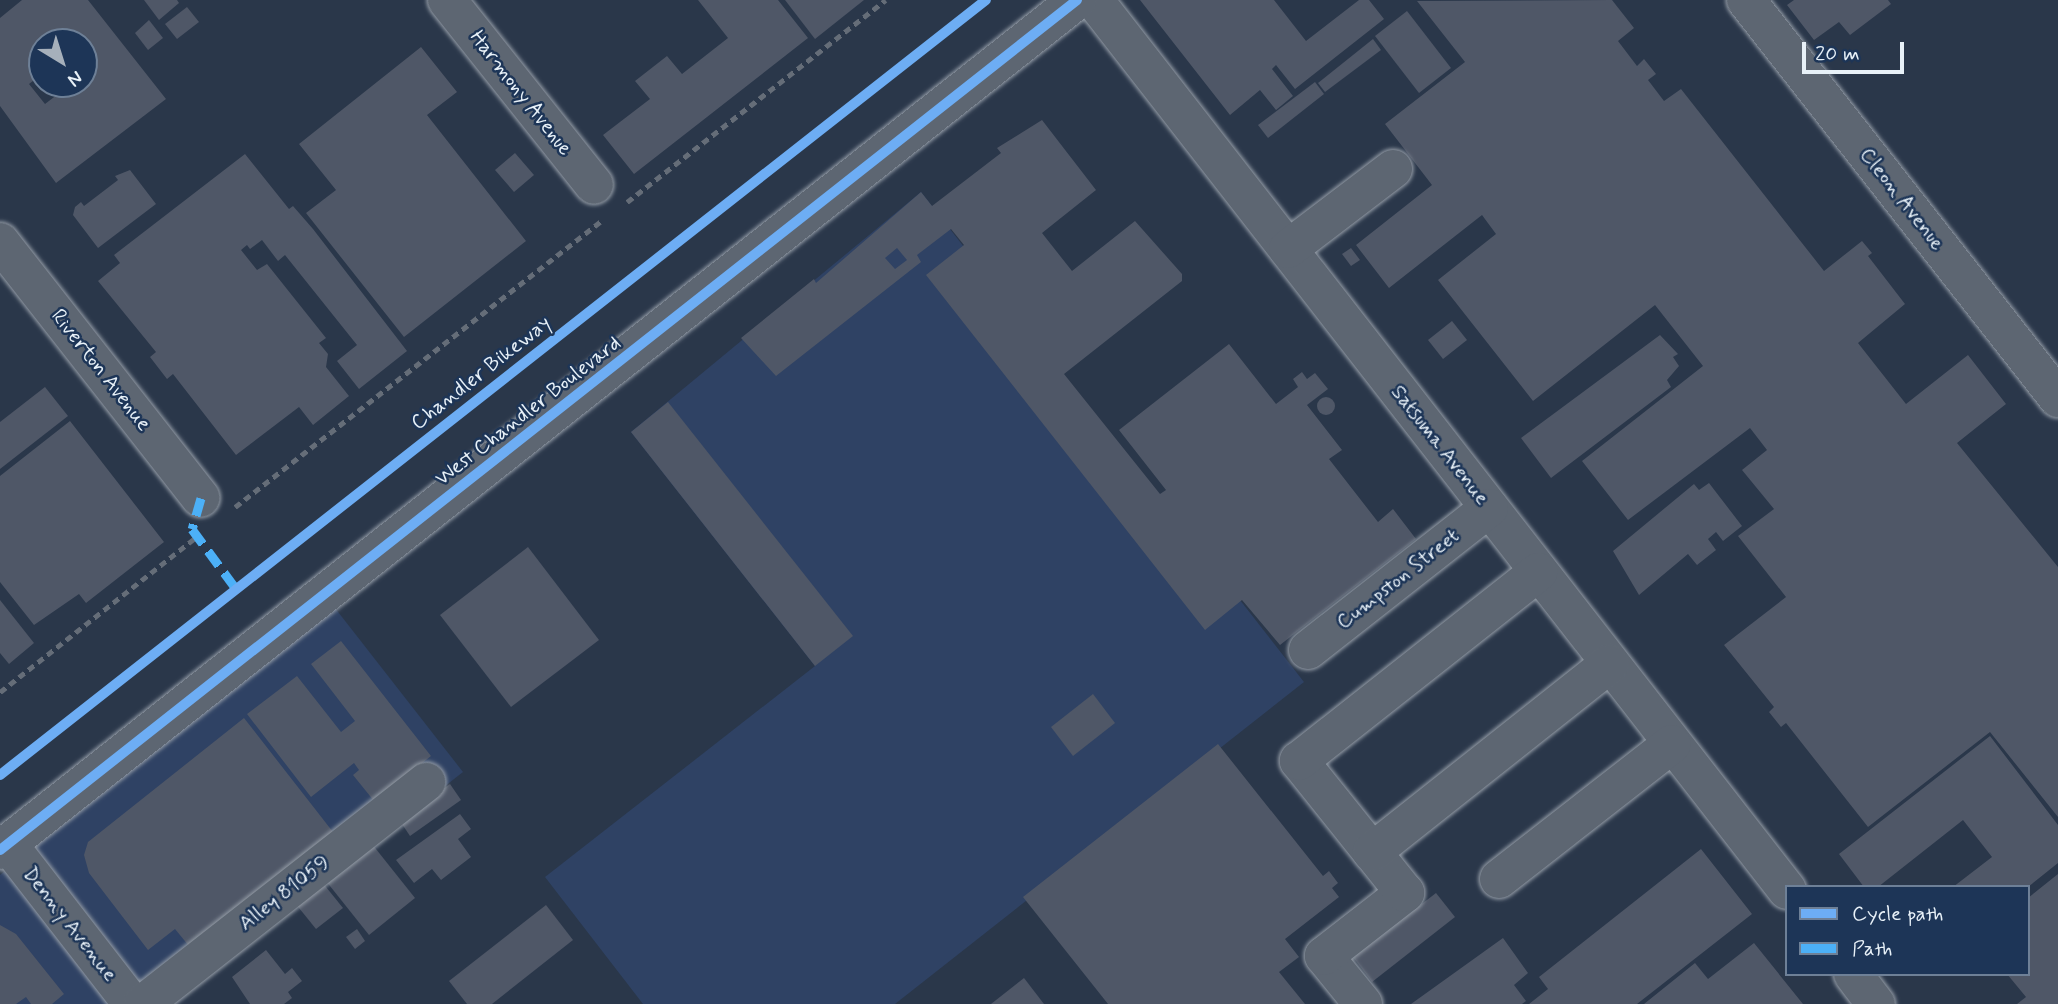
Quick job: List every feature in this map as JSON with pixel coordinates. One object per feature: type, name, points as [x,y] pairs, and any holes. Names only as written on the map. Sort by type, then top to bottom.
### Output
[{"type":"street","name":"Harmony Avenue","points":[[447,0],[610,201]]},
{"type":"street","name":"West Chandler Boulevard","points":[[4,847],[1077,0]]},
{"type":"street","name":"Satsuma Avenue","points":[[1094,0],[1785,887]]},
{"type":"street","name":"Cleon Avenue","points":[[1746,0],[2058,398]]},
{"type":"street","points":[[1288,249],[1393,169]]},
{"type":"street","name":"Riverton Avenue","points":[[0,242],[212,513]]},
{"type":"street","name":"Cumpston Street","points":[[1308,650],[1489,508]]},
{"type":"street","points":[[1363,1004],[1325,956],[1405,893],[1299,761],[1538,572]]},
{"type":"street","points":[[1372,852],[1609,664]]},
{"type":"street","points":[[1499,879],[1672,744]]},
{"type":"street","name":"Alley 81059","points":[[143,1004],[426,782]]},
{"type":"street","name":"Denny Avenue","points":[[4,847],[132,1004]]},
{"type":"street","points":[[1855,976],[1876,1004]]},
{"type":"path","points":[[0,692],[212,513],[610,201],[886,0]]},
{"type":"shaded area","points":[[921,192],[1304,682],[895,1004],[643,1004],[545,877],[815,666],[631,432]]},
{"type":"shaded area","points":[[335,608],[463,772],[167,1004],[0,1004],[0,875]]},
{"type":"building","points":[[22,0],[88,0],[166,99],[56,183],[0,106],[0,18]]},
{"type":"building","points":[[144,0],[177,0],[179,3],[159,20]]},
{"type":"building","points":[[698,0],[778,0],[808,38],[634,174],[603,135],[650,99],[635,81],[667,56],[682,74],[728,38]]},
{"type":"building","points":[[785,0],[864,0],[815,39]]},
{"type":"building","points":[[1140,0],[1274,0],[1306,41],[1359,0],[1369,0],[1384,19],[1295,89],[1276,65],[1272,69],[1293,96],[1276,110],[1260,90],[1230,115]]},
{"type":"building","points":[[1612,0],[1634,28],[1618,41],[1637,66],[1644,59],[1656,74],[1648,80],[1664,101],[1681,89],[1824,271],[1862,241],[1872,253],[1868,256],[1905,304],[1858,343],[1906,404],[1968,355],[2006,404],[1957,443],[2058,567],[2058,817],[1990,732],[1868,827],[1786,723],[1781,727],[1769,712],[1774,707],[1724,645],[1786,597],[1738,536],[1774,509],[1742,470],[1767,450],[1750,428],[1628,520],[1582,461],[1703,366],[1655,305],[1533,401],[1438,280],[1496,234],[1482,215],[1389,288],[1356,245],[1432,185],[1385,124],[1465,62],[1417,1]]},
{"type":"building","points":[[1794,0],[1888,0],[1891,4],[1850,35],[1839,22],[1814,40],[1787,5]]},
{"type":"building","points":[[187,7],[199,22],[177,39],[165,24]]},
{"type":"building","points":[[1407,11],[1451,68],[1419,93],[1375,36]]},
{"type":"building","points":[[149,20],[163,38],[148,50],[135,33]]},
{"type":"building","points":[[1373,39],[1381,50],[1325,92],[1318,83]]},
{"type":"building","points":[[421,47],[457,92],[427,115],[526,241],[404,337],[306,213],[336,190],[299,144]]},
{"type":"building","points":[[1315,82],[1324,94],[1268,138],[1258,125]]},
{"type":"building","points":[[1042,120],[1096,190],[1042,233],[1072,271],[1135,221],[1182,274],[1182,281],[1064,374],[1160,494],[1166,490],[1119,430],[1229,344],[1276,404],[1298,387],[1293,379],[1302,372],[1307,379],[1315,373],[1328,389],[1307,405],[1342,450],[1329,459],[1378,522],[1393,509],[1416,539],[1280,645],[1242,600],[1205,630],[926,275],[964,245],[951,229],[917,255],[921,262],[776,376],[741,338],[814,279],[816,283],[921,192],[932,206],[1001,153],[997,148]],"holes":[[[897,248],[907,260],[895,269],[885,258]]]},
{"type":"building","points":[[515,153],[534,175],[514,192],[495,170]]},
{"type":"building","points":[[245,154],[289,209],[293,206],[313,229],[407,351],[359,389],[337,361],[357,345],[285,255],[278,261],[262,240],[250,249],[247,245],[241,250],[257,270],[267,264],[326,338],[319,343],[328,354],[326,367],[349,396],[313,425],[299,407],[236,455],[173,374],[167,379],[150,357],[156,352],[98,281],[120,263],[114,255]]},
{"type":"building","points":[[130,170],[156,204],[98,248],[73,215],[75,207],[81,202],[84,206],[118,180],[115,176]]},
{"type":"building","points":[[1351,248],[1360,260],[1351,266],[1342,254]]},
{"type":"building","points":[[1452,321],[1467,340],[1443,359],[1428,340]]},
{"type":"building","points":[[1660,335],[1678,354],[1673,357],[1679,366],[1667,380],[1671,387],[1551,478],[1521,438]]},
{"type":"building","points":[[45,387],[68,416],[0,469],[0,422]]},
{"type":"building","points":[[1322,397],[1330,397],[1335,406],[1333,413],[1322,415],[1317,410],[1317,402]]},
{"type":"building","points":[[668,402],[853,636],[815,666],[631,432]]},
{"type":"building","points":[[70,421],[164,542],[86,603],[79,594],[34,625],[0,582],[0,476]]},
{"type":"building","points":[[1709,483],[1742,526],[1723,541],[1716,532],[1708,539],[1716,550],[1697,565],[1688,554],[1639,595],[1613,551],[1694,484],[1699,490]]},
{"type":"building","points":[[528,547],[599,640],[511,707],[440,615]]},
{"type":"building","points":[[0,600],[34,643],[9,664],[0,653]]},
{"type":"building","points":[[341,641],[431,756],[374,801],[353,775],[359,770],[354,763],[311,797],[247,714],[297,676],[341,732],[355,721],[311,664]]},
{"type":"building","points":[[1093,694],[1115,723],[1073,756],[1051,727]]},
{"type":"building","points":[[244,718],[333,832],[189,946],[175,929],[148,950],[89,873],[84,855],[88,842]]},
{"type":"building","points":[[1990,736],[2058,825],[2058,863],[2030,885],[1956,885],[1992,857],[1963,820],[1881,885],[1862,885],[1839,854]]},
{"type":"building","points":[[1218,744],[1323,876],[1329,871],[1338,883],[1332,888],[1339,897],[1285,939],[1299,957],[1279,972],[1305,1004],[1108,1004],[1023,897]]},
{"type":"building","points":[[450,784],[461,800],[410,836],[400,821]]},
{"type":"building","points":[[460,814],[471,829],[458,839],[471,857],[441,880],[432,869],[414,883],[396,860]]},
{"type":"building","points":[[372,844],[415,898],[369,935],[326,881]]},
{"type":"building","points":[[1701,849],[1752,914],[1637,1004],[1529,1004],[1548,989],[1539,977]]},
{"type":"building","points":[[2058,874],[2058,1004],[2017,1004],[2026,997],[2009,976],[2030,976],[2030,896]]},
{"type":"building","points":[[322,882],[343,908],[316,929],[295,903]]},
{"type":"building","points":[[1436,893],[1455,917],[1372,982],[1353,957]]},
{"type":"building","points":[[546,905],[573,940],[492,1004],[467,1004],[449,981]]},
{"type":"building","points":[[0,925],[16,934],[64,994],[52,1004],[31,1004],[26,997],[16,1004],[0,1004]]},
{"type":"building","points":[[357,929],[365,941],[355,949],[346,937]]},
{"type":"building","points":[[1503,938],[1528,973],[1514,985],[1526,1001],[1522,1004],[1411,1004]]},
{"type":"building","points":[[1754,943],[1803,1004],[1644,1004],[1695,963],[1708,979]]},
{"type":"building","points":[[266,950],[285,974],[292,968],[302,981],[288,992],[292,998],[284,1004],[250,1004],[232,977]]},
{"type":"building","points":[[1024,978],[1044,1004],[991,1004]]},
{"type":"marked path","points":[[201,498],[192,529],[237,590]]},
{"type":"cycle path","name":"Chandler Bikeway","points":[[0,775],[986,0]]},
{"type":"cycle path","points":[[0,850],[1077,0]]}]
